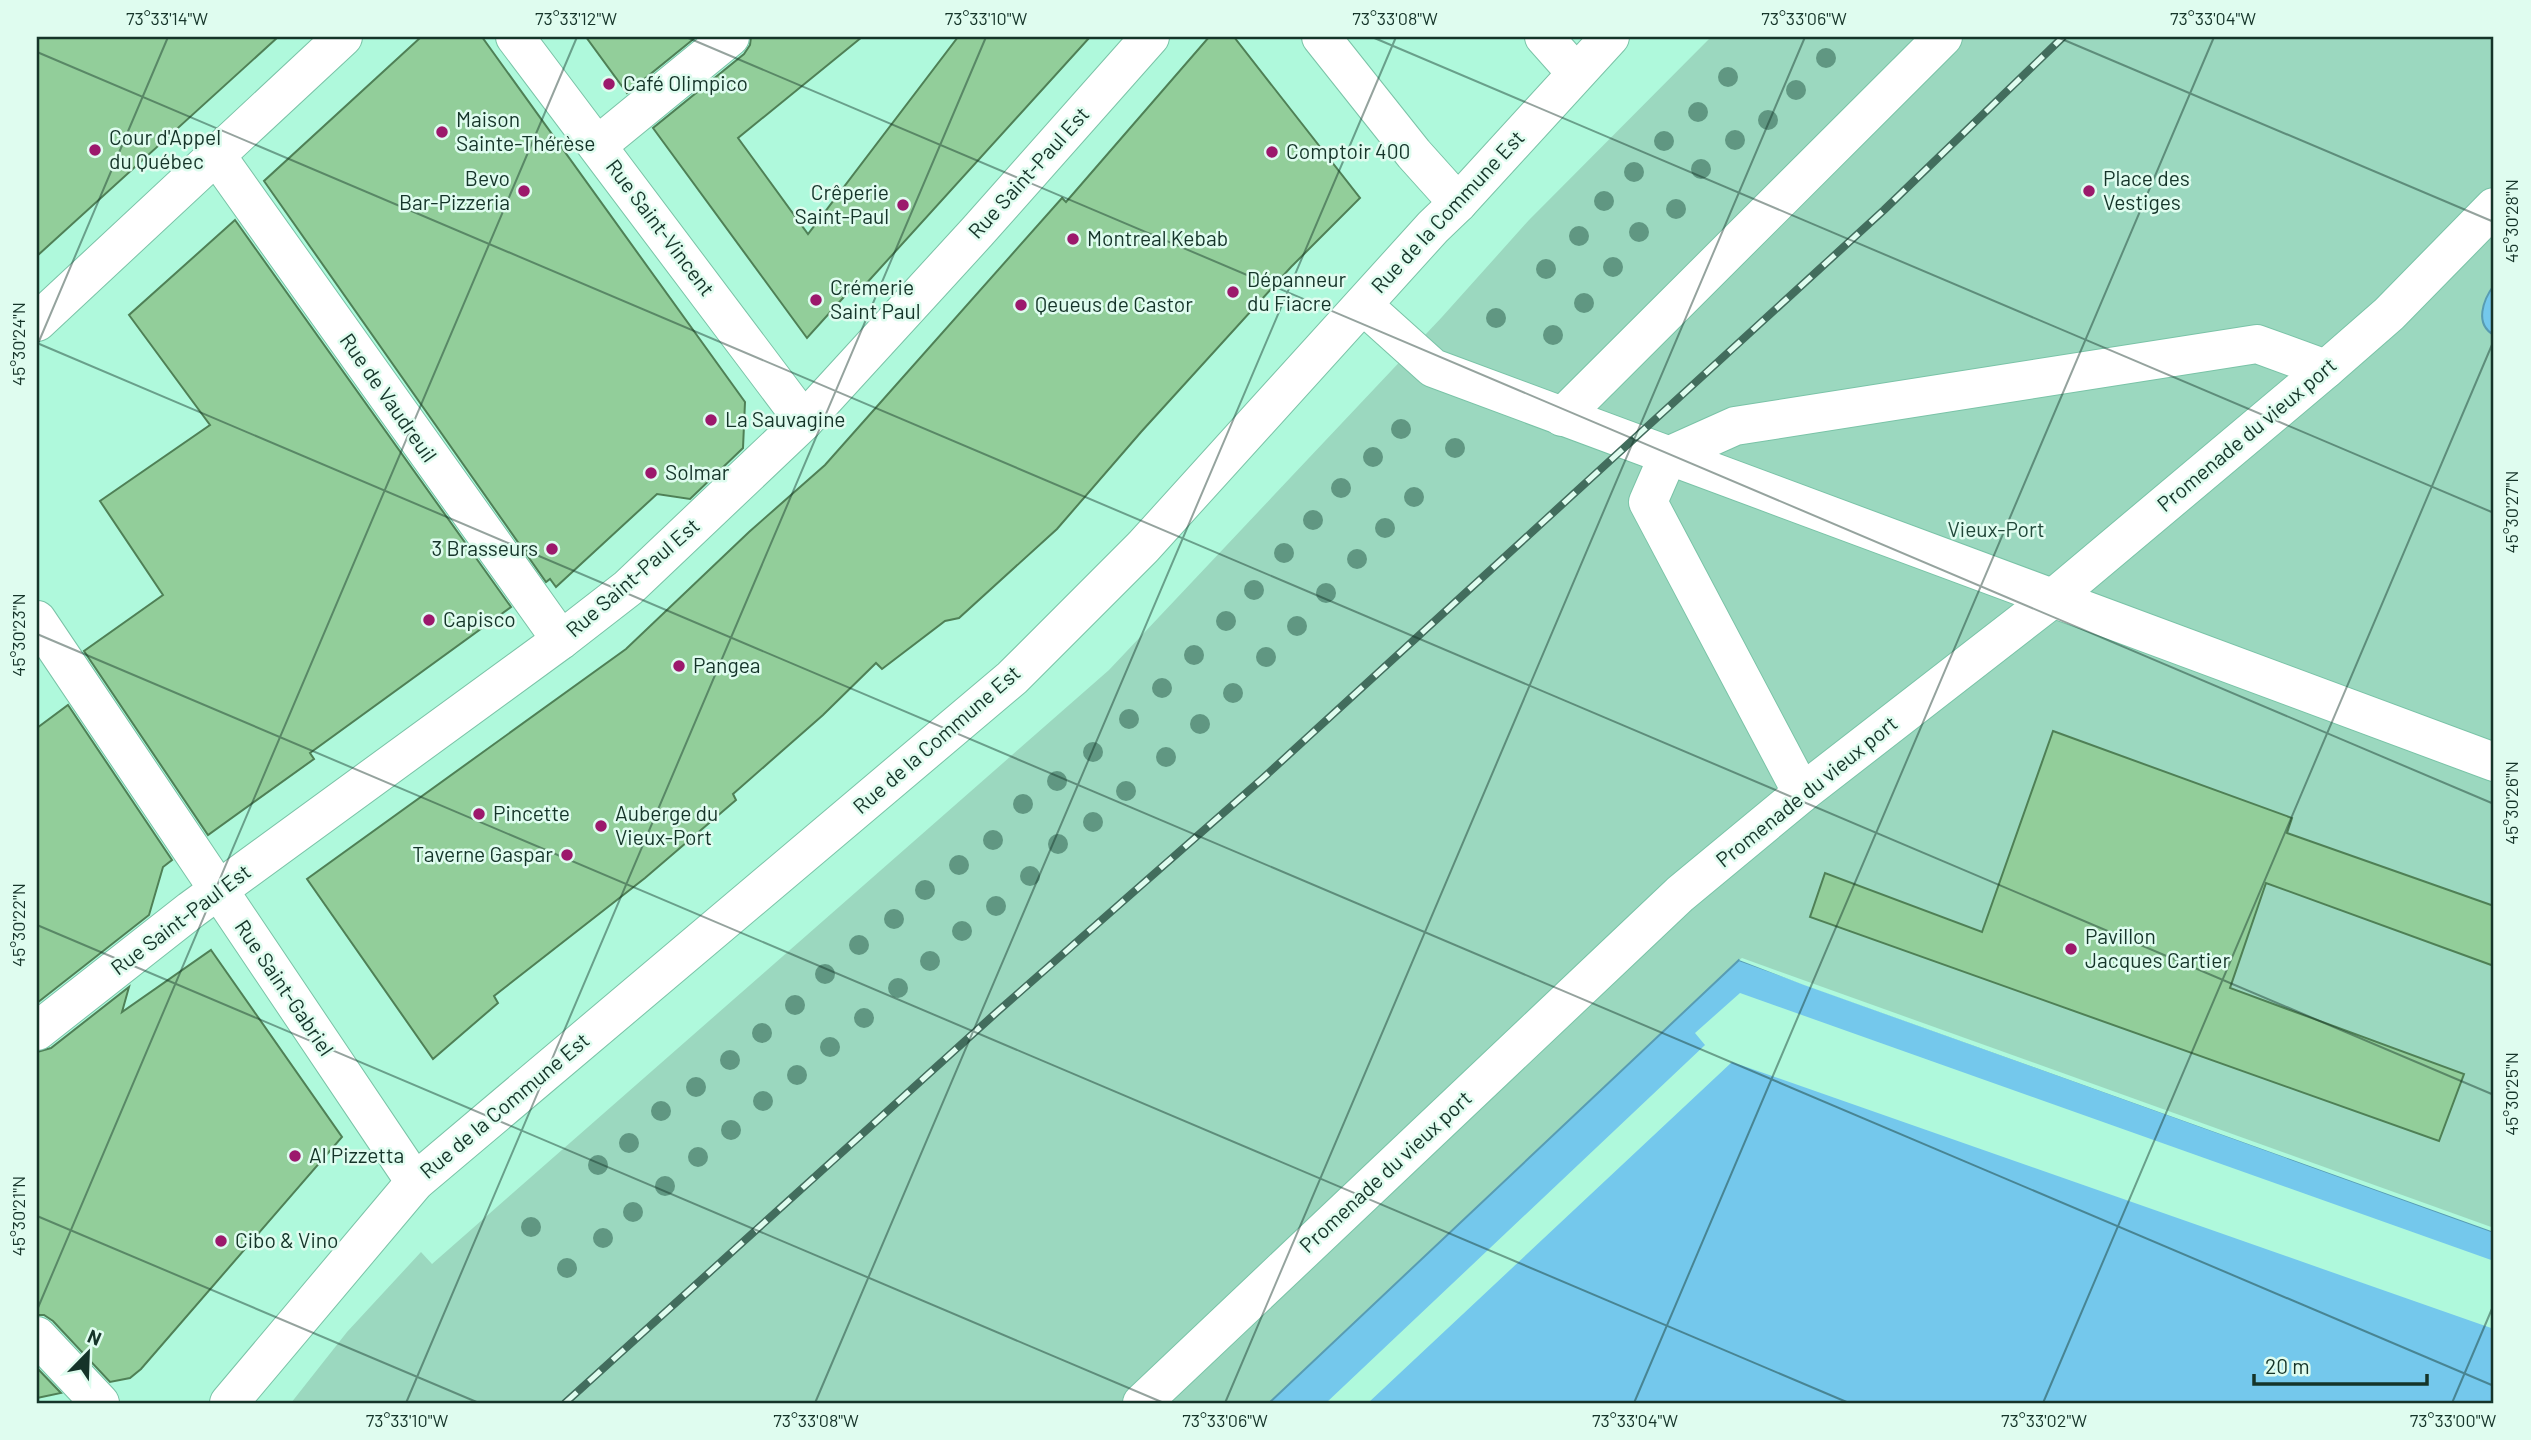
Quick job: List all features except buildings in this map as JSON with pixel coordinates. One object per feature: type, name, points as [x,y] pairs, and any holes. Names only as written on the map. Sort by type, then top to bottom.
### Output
[{"type":"street","points":[[37,322],[343,37]]},
{"type":"street","name":"Rue Saint-Vincent","points":[[515,37],[804,421]]},
{"type":"street","points":[[598,145],[730,37]]},
{"type":"street","name":"Rue Saint-Paul Est","points":[[37,1031],[219,890],[628,588],[804,421],[1150,37]]},
{"type":"street","points":[[1321,37],[1414,154],[1458,203]]},
{"type":"street","points":[[1544,37],[1576,73]]},
{"type":"street","name":"Rue de la Commune Est","points":[[229,1403],[415,1182],[1012,678],[1143,547],[1609,37]]},
{"type":"street","points":[[1562,417],[1943,37]]},
{"type":"street","name":"Rue de Vaudreuil","points":[[216,155],[561,640]]},
{"type":"street","name":"Promenade du vieux port","points":[[1142,1403],[1680,894],[1802,793],[2052,599],[2326,369],[2389,314],[2494,207]]},
{"type":"street","points":[[1363,305],[1433,368],[2494,762]]},
{"type":"street","points":[[1802,793],[1648,502],[1668,456],[1735,426],[2257,344],[2326,369]]},
{"type":"street","name":"Rue Saint-Gabriel","points":[[37,620],[415,1182]]},
{"type":"street","points":[[37,1336],[100,1403]]},
{"type":"green space","name":"Vieux-Port","points":[[1711,37],[2494,37],[2494,1232],[1739,960],[1269,1403],[291,1403],[347,1332],[421,1252],[432,1264],[1109,670],[1442,317],[1529,220]]},
{"type":"water","points":[[2494,285],[2494,335],[2484,325],[2482,312]]},
{"type":"water","points":[[1739,960],[2494,1232],[2494,1403],[1269,1403]]},
{"type":"pier","points":[[1742,958],[2494,1228],[2494,1232],[1804,985],[1739,960]]},
{"type":"pier","points":[[1740,993],[2494,1261],[2494,1329],[1732,1062],[1368,1403],[1326,1403],[1705,1045],[1695,1033]]},
{"type":"railway","points":[[565,1403],[997,1012],[1262,779],[1884,210],[2063,37]]},
{"type":"place","name":"Café Olimpico","points":[[609,84]]},
{"type":"place","name":"Maison Sainte-Thérèse","points":[[442,132]]},
{"type":"place","name":"Cour d'Appel du Québec","points":[[95,150]]},
{"type":"place","name":"Comptoir 400","points":[[1272,152]]},
{"type":"place","name":"Bevo Bar-Pizzeria","points":[[524,191]]},
{"type":"place","name":"Place des Vestiges","points":[[2089,191]]},
{"type":"place","name":"Crêperie Saint-Paul","points":[[903,205]]},
{"type":"place","name":"Montreal Kebab","points":[[1073,239]]},
{"type":"place","name":"Dépanneur du Fiacre","points":[[1233,292]]},
{"type":"place","name":"Crémerie Saint Paul","points":[[816,300]]},
{"type":"place","name":"Qeueus de Castor","points":[[1021,305]]},
{"type":"place","name":"La Sauvagine","points":[[711,420]]},
{"type":"place","name":"Solmar","points":[[651,473]]},
{"type":"place","name":"3 Brasseurs","points":[[552,549]]},
{"type":"place","name":"Capisco","points":[[429,620]]},
{"type":"place","name":"Pangea","points":[[679,666]]},
{"type":"place","name":"Pincette","points":[[479,814]]},
{"type":"place","name":"Auberge du Vieux-Port","points":[[601,826]]},
{"type":"place","name":"Taverne Gaspar","points":[[567,855]]},
{"type":"place","name":"Pavillon Jacques Cartier","points":[[2071,949]]},
{"type":"place","name":"Al Pizzetta","points":[[295,1156]]},
{"type":"place","name":"Cibo & Vino","points":[[221,1241]]}]
